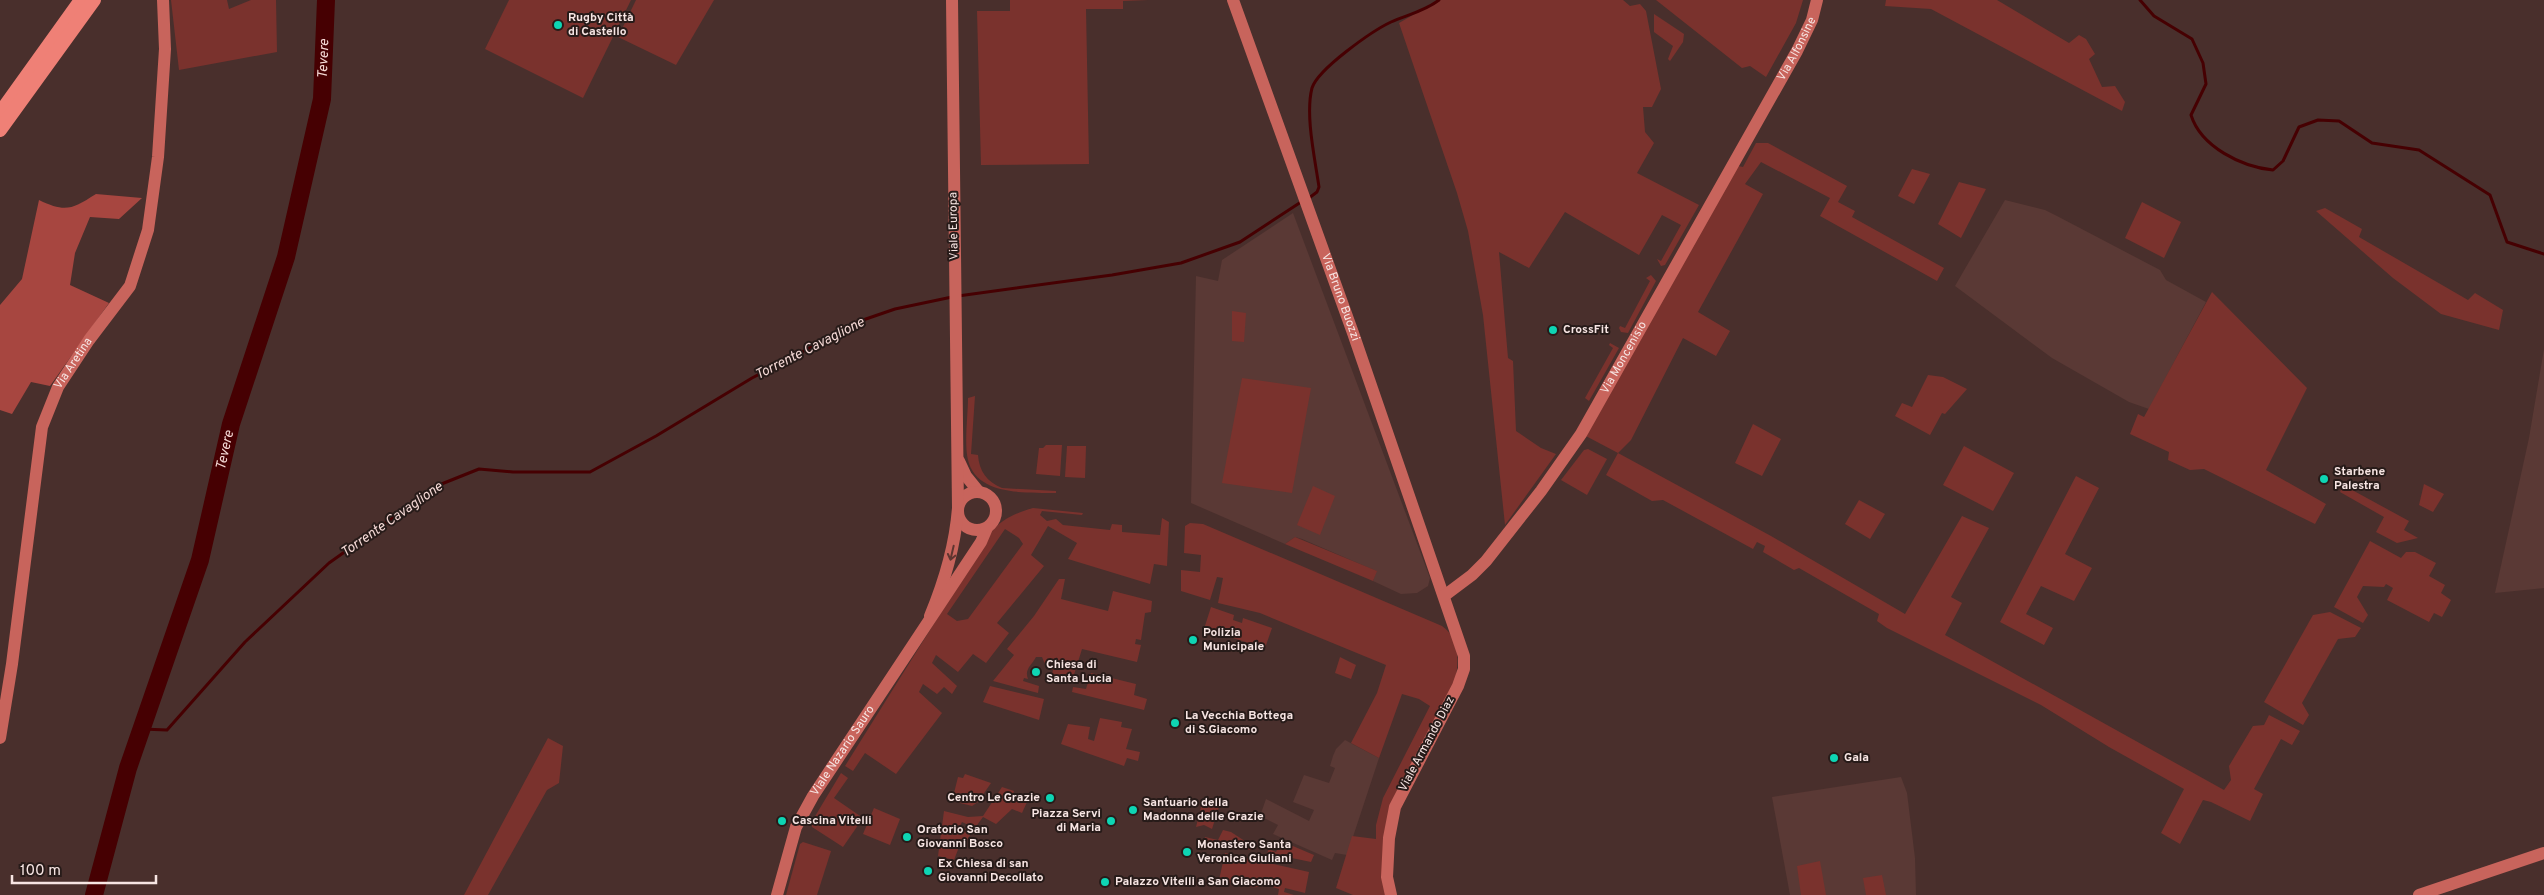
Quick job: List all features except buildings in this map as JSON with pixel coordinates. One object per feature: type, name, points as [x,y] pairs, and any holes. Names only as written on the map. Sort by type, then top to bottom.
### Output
[{"type":"highway","points":[[0,130],[51,51],[81,0]]},
{"type":"highway","points":[[0,113],[94,0]]},
{"type":"main road","name":"Via Aretina","points":[[0,738],[12,664],[42,427],[58,387],[89,340],[130,286],[148,230],[158,156],[165,49],[163,0]]},
{"type":"main road","name":"Viale Europa","points":[[952,0],[955,452]]},
{"type":"main road","name":"Via Bruno Buozzi","points":[[1233,0],[1353,332],[1444,596]]},
{"type":"main road","name":"Via Alfonsine","points":[[1772,95],[1812,20],[1817,0]]},
{"type":"main road","name":"Via Moncenisio","points":[[1444,596],[1472,576],[1486,561],[1578,440],[1772,95]]},
{"type":"main road","points":[[955,452],[961,468],[979,492],[992,499],[997,508],[995,519],[987,528],[975,531],[969,529],[960,520],[958,508],[968,494],[979,492]]},
{"type":"main road","name":"Viale Nazario Sauro","points":[[930,616],[951,558],[956,537],[958,508],[955,452]]},
{"type":"main road","name":"Viale Nazario Sauro","points":[[777,895],[788,852],[802,816],[930,616],[981,542],[987,528]]},
{"type":"main road","name":"Viale Armando Diaz","points":[[1391,895],[1387,877],[1390,822],[1395,808],[1458,686],[1464,670],[1464,656],[1444,596]]},
{"type":"main road","points":[[2418,895],[2544,853]]},
{"type":"shaded area","points":[[171,0],[227,0],[229,9],[251,0],[276,0],[277,52],[179,70]]},
{"type":"shaded area","name":"Rugby Città di Castello","points":[[509,0],[631,0],[583,98],[485,49]]},
{"type":"shaded area","points":[[636,0],[714,0],[676,65],[618,37]]},
{"type":"shaded area","points":[[1010,0],[1148,0],[1123,1],[1123,9],[1086,9],[1089,164],[981,165],[977,11],[1010,11]]},
{"type":"shaded area","points":[[1439,0],[1623,0],[1630,6],[1640,4],[1646,11],[1661,89],[1652,107],[1643,107],[1645,132],[1654,143],[1637,173],[1699,205],[1665,265],[1661,266],[1657,259],[1661,261],[1681,225],[1662,215],[1639,255],[1565,212],[1529,268],[1499,252],[1508,358],[1513,361],[1516,431],[1541,448],[1556,454],[1505,525],[1483,315],[1468,231],[1457,193],[1399,23]]},
{"type":"shaded area","points":[[1656,0],[1803,0],[1796,23],[1766,77],[1750,66],[1742,68]]},
{"type":"shaded area","points":[[1886,0],[1997,0],[2069,43],[2079,35],[2086,39],[2095,54],[2089,59],[2102,87],[2115,86],[2125,102],[2122,111],[1931,9],[1885,6]]},
{"type":"shaded area","points":[[1654,14],[1684,34],[1683,42],[1670,61],[1668,59],[1673,46],[1654,32]]},
{"type":"shaded area","points":[[1756,143],[1768,143],[1847,186],[1838,202],[1855,211],[1852,217],[1944,268],[1937,281],[1820,216],[1830,198],[1761,162],[1745,184],[1763,194],[1698,312],[1730,331],[1716,356],[1683,338],[1631,440],[1618,453],[1582,434],[1733,165],[1743,167]]},
{"type":"shaded area","points":[[1912,169],[1930,174],[1914,204],[1898,196]]},
{"type":"shaded area","points":[[1959,182],[1986,189],[1961,238],[1938,224]]},
{"type":"shaded area","points":[[96,194],[142,198],[119,219],[90,217],[75,253],[70,285],[109,303],[50,386],[31,382],[12,414],[0,410],[0,305],[22,279],[39,200],[56,207],[69,208]]},
{"type":"shaded area","points":[[2005,200],[2045,210],[2057,216],[2160,270],[2166,280],[2206,302],[2149,409],[2129,402],[2052,358],[1955,286]]},
{"type":"shaded area","points":[[2142,202],[2181,222],[2164,258],[2125,238]]},
{"type":"shaded area","points":[[2325,208],[2362,229],[2359,237],[2468,300],[2475,293],[2503,310],[2499,330],[2441,314],[2393,278],[2316,211]]},
{"type":"shaded area","points":[[1293,213],[1430,578],[1428,586],[1417,593],[1401,594],[1373,581],[1376,571],[1302,539],[1295,537],[1285,544],[1191,503],[1196,276],[1218,281],[1222,260]]},
{"type":"shaded area","points":[[1651,275],[1656,281],[1628,333],[1621,332],[1620,326],[1625,328],[1650,281],[1646,278]]},
{"type":"shaded area","points":[[2212,292],[2307,388],[2266,470],[2326,504],[2315,524],[2204,469],[2190,470],[2168,460],[2169,452],[2130,434],[2138,414],[2144,417]]},
{"type":"shaded area","points":[[1232,311],[1246,313],[1244,342],[1232,341]]},
{"type":"shaded area","points":[[1610,343],[1619,348],[1589,401],[1585,398],[1613,348],[1609,345]]},
{"type":"shaded area","points":[[2544,349],[2544,588],[2495,593],[2529,438]]},
{"type":"shaded area","points":[[1928,375],[1943,377],[1967,389],[1945,414],[1942,413],[1930,435],[1895,416],[1902,403],[1912,407]]},
{"type":"shaded area","points":[[1242,378],[1311,388],[1292,493],[1222,483]]},
{"type":"shaded area","points":[[975,396],[971,454],[978,455],[982,471],[988,479],[1002,488],[1056,491],[1056,493],[1005,490],[982,481],[973,472],[968,460],[966,438],[968,398]]},
{"type":"shaded area","points":[[1753,424],[1781,439],[1762,476],[1735,463]]},
{"type":"shaded area","points":[[1046,445],[1062,445],[1060,476],[1036,474],[1039,448],[1043,448]]},
{"type":"shaded area","points":[[1067,446],[1086,446],[1085,478],[1065,477]]},
{"type":"shaded area","points":[[1964,446],[2014,473],[1993,511],[1943,485]]},
{"type":"shaded area","points":[[1588,449],[1607,459],[1587,495],[1561,480],[1584,450]]},
{"type":"shaded area","points":[[1618,453],[1771,536],[1905,614],[1962,516],[1989,528],[1951,597],[1962,603],[1945,635],[2224,790],[2231,780],[2229,766],[2253,726],[2264,725],[2269,715],[2300,731],[2292,745],[2281,739],[2254,789],[2263,794],[2250,821],[2203,800],[2180,844],[2161,833],[2184,789],[2109,747],[2041,705],[1887,628],[1877,621],[1879,614],[1799,568],[1794,570],[1763,552],[1765,546],[1757,542],[1753,549],[1663,500],[1652,501],[1606,475]]},
{"type":"shaded area","points":[[2076,476],[2099,488],[2065,554],[2092,568],[2074,601],[2041,586],[2026,614],[2053,628],[2044,645],[2000,622]]},
{"type":"shaded area","points":[[2424,484],[2444,494],[2433,512],[2419,505]]},
{"type":"shaded area","points":[[2343,485],[2409,521],[2404,530],[2418,538],[2397,543],[2376,532],[2384,517],[2340,492]]},
{"type":"shaded area","points":[[1313,486],[1335,496],[1320,535],[1297,525]]},
{"type":"shaded area","points":[[1859,500],[1885,514],[1870,539],[1845,524]]},
{"type":"shaded area","points":[[1033,508],[1083,513],[1082,515],[1042,511],[1040,515],[1047,521],[1056,519],[1063,525],[1110,530],[1112,524],[1122,525],[1122,532],[1160,535],[1162,518],[1169,522],[1167,566],[1154,564],[1150,584],[1068,559],[1077,543],[1048,526],[1031,555],[1044,566],[997,623],[1009,633],[986,663],[973,654],[958,672],[936,655],[932,663],[957,686],[952,694],[944,687],[937,694],[923,684],[919,692],[942,713],[896,774],[865,753],[853,771],[845,766],[990,534],[1004,520]],"holes":[[[1005,529],[1019,538],[1023,544],[968,619],[957,621],[947,614]]]},
{"type":"shaded area","points":[[1190,523],[1203,524],[1442,626],[1453,638],[1457,653],[1457,670],[1454,686],[1391,804],[1386,895],[1353,895],[1336,888],[1352,836],[1376,839],[1376,825],[1383,798],[1430,706],[1419,699],[1402,694],[1379,758],[1351,743],[1377,693],[1386,665],[1260,613],[1218,603],[1223,578],[1217,577],[1210,600],[1181,591],[1181,570],[1200,572],[1201,555],[1184,553],[1185,526]]},
{"type":"shaded area","points":[[1295,537],[1377,571],[1373,581],[1285,544]]},
{"type":"shaded area","points":[[2370,541],[2401,558],[2406,552],[2415,552],[2436,563],[2429,576],[2445,585],[2441,593],[2451,600],[2442,617],[2434,613],[2429,622],[2387,600],[2393,588],[2386,584],[2384,587],[2363,586],[2357,597],[2368,615],[2363,623],[2334,607]]},
{"type":"shaded area","points":[[1059,579],[1065,579],[1061,599],[1108,611],[1113,591],[1152,601],[1151,612],[1145,613],[1141,640],[1136,639],[1135,644],[1141,645],[1137,662],[1082,649],[1073,678],[1066,676],[1063,683],[1051,679],[1053,670],[1047,669],[1042,657],[1036,657],[1027,672],[1028,679],[1024,678],[1023,681],[1039,686],[1038,693],[993,681],[1014,655],[1007,649],[1034,616]]},
{"type":"shaded area","points":[[1211,607],[1234,615],[1233,620],[1242,623],[1243,618],[1272,628],[1265,648],[1204,629]]},
{"type":"shaded area","points":[[2330,612],[2361,628],[2355,637],[2338,639],[2302,703],[2309,715],[2303,725],[2264,702],[2313,615]]},
{"type":"shaded area","points":[[1340,657],[1356,665],[1351,679],[1335,673]]},
{"type":"shaded area","points":[[1091,673],[1136,684],[1134,695],[1147,699],[1144,710],[1072,692],[1073,687],[1086,689]]},
{"type":"shaded area","points":[[990,686],[1044,699],[1039,720],[983,702]]},
{"type":"shaded area","points":[[1100,718],[1122,722],[1121,727],[1132,729],[1126,749],[1140,752],[1138,761],[1127,758],[1124,766],[1061,744],[1068,724],[1090,727],[1088,739],[1094,741]]},
{"type":"shaded area","points":[[548,738],[563,746],[559,783],[547,790],[488,895],[464,895]]},
{"type":"shaded area","points":[[1345,740],[1379,758],[1347,855],[1335,853],[1332,860],[1273,834],[1278,825],[1260,816],[1266,799],[1309,821],[1314,810],[1293,802],[1304,775],[1329,783],[1335,768],[1330,766],[1333,756],[1336,749]]},
{"type":"shaded area","points":[[841,773],[848,778],[834,798],[863,818],[843,847],[812,827],[811,823]]},
{"type":"shaded area","points":[[965,774],[991,783],[978,802],[972,806],[952,801],[958,777],[963,778]]},
{"type":"shaded area","points":[[1901,777],[1907,793],[1915,858],[1916,895],[1790,895],[1772,797]]},
{"type":"shaded area","points":[[1002,787],[1014,791],[1012,797],[1027,802],[1022,813],[1012,809],[996,824],[983,817],[975,828],[962,822],[960,826],[972,832],[962,848],[959,847],[954,860],[938,856],[944,811],[968,817],[983,816]]},
{"type":"shaded area","points":[[1202,803],[1219,807],[1212,829],[1204,825],[1196,827]]},
{"type":"shaded area","points":[[874,808],[900,819],[890,845],[863,834]]},
{"type":"shaded area","points":[[1223,830],[1231,832],[1254,847],[1252,850],[1204,842],[1205,837],[1218,840]]},
{"type":"shaded area","points":[[1281,841],[1314,855],[1311,862],[1267,853],[1269,849],[1276,852]]},
{"type":"shaded area","points":[[803,842],[831,851],[817,895],[786,895],[800,844]]},
{"type":"shaded area","points":[[1225,853],[1309,872],[1305,893],[1285,888],[1284,892],[1294,895],[1278,895],[1279,889],[1268,885],[1248,887],[1219,880]]},
{"type":"shaded area","points":[[1820,861],[1826,895],[1801,895],[1797,866]]},
{"type":"shaded area","points":[[1882,875],[1886,895],[1866,895],[1863,878]]},
{"type":"waterway","name":"Tevere","points":[[94,895],[128,768],[200,560],[231,424],[286,257],[322,99],[326,0]]},
{"type":"waterway","name":"Torrente Cavaglione","points":[[1309,198],[1317,192],[1319,187],[1310,124],[1310,99],[1316,80],[1335,61],[1371,33],[1391,22],[1422,10],[1439,0]]},
{"type":"waterway","points":[[2140,0],[2154,16],[2192,39],[2203,63],[2206,84],[2191,115],[2204,137],[2224,153],[2249,165],[2273,170],[2283,161],[2299,127],[2318,120],[2339,121],[2372,143],[2419,150],[2490,195],[2507,242],[2544,254]]},
{"type":"waterway","name":"Torrente Cavaglione","points":[[958,296],[1112,275],[1181,263],[1240,242],[1301,202]]},
{"type":"waterway","name":"Torrente Cavaglione","points":[[142,729],[167,730],[245,642],[329,563],[439,485],[479,469],[513,472],[590,472],[656,436],[752,378],[863,320],[895,309],[952,297]]},
{"type":"place","name":"Rugby Città di Castello","points":[[558,25]]},
{"type":"place","name":"CrossFit","points":[[1553,330]]},
{"type":"place","name":"Starbene Palestra","points":[[2324,479]]},
{"type":"place","name":"Polizia Municipale","points":[[1193,640]]},
{"type":"place","name":"Chiesa di Santa Lucia","points":[[1036,672]]},
{"type":"place","name":"La Vecchia Bottega di S.Giacomo","points":[[1175,723]]},
{"type":"place","name":"Gala","points":[[1834,758]]},
{"type":"place","name":"Centro Le Grazie","points":[[1050,798]]},
{"type":"place","name":"Santuario della Madonna delle Grazie","points":[[1133,810]]},
{"type":"place","name":"Cascina Vitelli","points":[[782,821]]},
{"type":"place","name":"Piazza Servi di Maria","points":[[1111,821]]},
{"type":"place","name":"Oratorio San Giovanni Bosco","points":[[907,837]]},
{"type":"place","name":"Monastero Santa Veronica Giuliani","points":[[1187,852]]},
{"type":"place","name":"Ex Chiesa di san Giovanni Decollato","points":[[928,871]]},
{"type":"place","name":"Palazzo Vitelli a San Giacomo","points":[[1105,882]]}]
